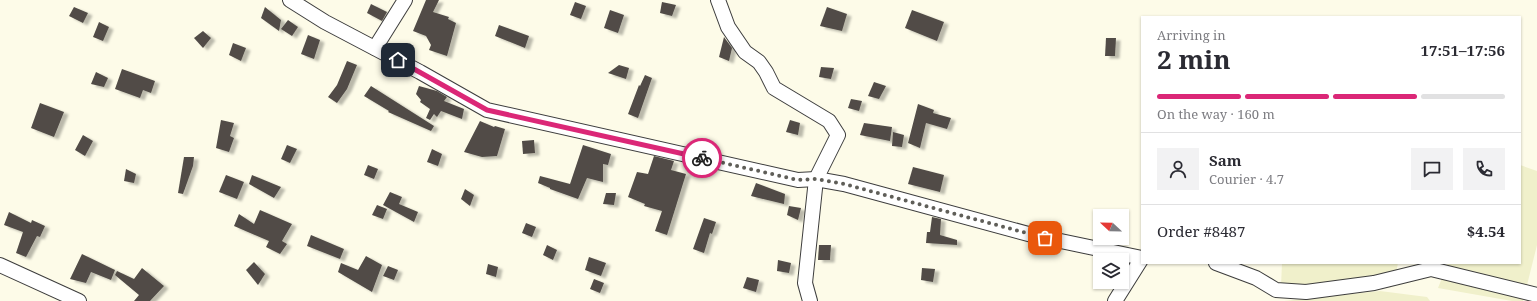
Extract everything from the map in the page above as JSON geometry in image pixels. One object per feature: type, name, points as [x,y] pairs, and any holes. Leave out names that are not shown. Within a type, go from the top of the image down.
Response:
[{"type":"street","points":[[290,0],[325,22],[487,110],[649,145],[798,180],[816,179],[844,184],[1032,235],[1141,258]]},
{"type":"street","points":[[375,48],[405,0]]},
{"type":"street","points":[[718,0],[728,27],[745,52],[759,62],[774,88],[829,121],[835,128],[838,135],[816,179],[805,283],[810,301]]},
{"type":"street","points":[[1115,301],[1141,260]]},
{"type":"street","points":[[1219,264],[1256,278],[1276,290],[1306,292],[1374,283],[1430,270],[1537,295]]},
{"type":"street","points":[[0,265],[79,301]]},
{"type":"green space","points":[[1521,165],[1537,171],[1537,245],[1523,301],[1512,301],[1438,288],[1448,264],[1521,264]]},
{"type":"green space","points":[[1282,264],[1398,264],[1394,284],[1281,286]]},
{"type":"green space","points":[[1380,291],[1427,297],[1430,301],[1284,301]]},
{"type":"building","points":[[426,0],[439,0],[433,12],[449,17],[448,19],[456,23],[447,56],[429,50],[431,45],[426,36],[413,31]]},
{"type":"building","points":[[575,2],[586,6],[581,19],[570,15]]},
{"type":"building","points":[[662,2],[676,5],[672,16],[660,13]]},
{"type":"building","points":[[371,4],[387,12],[382,21],[367,13]]},
{"type":"building","points":[[74,7],[88,13],[83,23],[69,16]]},
{"type":"building","points":[[265,7],[281,20],[279,31],[261,18]]},
{"type":"building","points":[[827,7],[847,14],[842,31],[820,26]]},
{"type":"building","points":[[610,10],[624,15],[618,33],[604,28]]},
{"type":"building","points":[[912,10],[944,22],[937,41],[905,28]]},
{"type":"building","points":[[288,20],[298,27],[292,36],[281,29]]},
{"type":"building","points":[[99,22],[109,27],[103,41],[93,37]]},
{"type":"building","points":[[499,25],[529,36],[525,48],[495,36]]},
{"type":"building","points":[[203,31],[211,38],[203,48],[194,38]]},
{"type":"building","points":[[308,35],[320,40],[314,59],[301,54]]},
{"type":"building","points":[[724,37],[732,48],[729,61],[719,57]]},
{"type":"building","points":[[1106,38],[1116,38],[1115,56],[1105,56]]},
{"type":"building","points":[[233,43],[246,48],[241,61],[229,55]]},
{"type":"building","points":[[347,61],[357,65],[347,89],[337,103],[328,97],[337,85]]},
{"type":"building","points":[[619,65],[629,68],[626,79],[608,73]]},
{"type":"building","points":[[821,67],[834,68],[831,79],[819,77]]},
{"type":"building","points":[[122,69],[155,81],[151,93],[143,90],[140,98],[115,89]]},
{"type":"building","points":[[96,72],[108,78],[104,87],[91,84]]},
{"type":"building","points":[[645,75],[652,78],[638,118],[628,114],[639,85],[640,86]]},
{"type":"building","points":[[874,82],[886,86],[879,99],[868,96]]},
{"type":"building","points":[[371,86],[434,126],[431,131],[388,112],[389,111],[364,96]]},
{"type":"building","points":[[419,86],[437,91],[447,97],[444,101],[464,109],[462,119],[441,111],[437,117],[434,114],[430,120],[426,118],[430,109],[420,102],[421,100],[416,94]]},
{"type":"building","points":[[851,99],[862,101],[859,111],[848,108]]},
{"type":"building","points":[[40,103],[64,112],[54,137],[31,128]]},
{"type":"building","points":[[918,104],[934,110],[933,113],[951,118],[947,129],[926,123],[920,148],[908,143]]},
{"type":"building","points":[[221,120],[234,123],[230,136],[234,138],[229,152],[216,148]]},
{"type":"building","points":[[790,120],[800,123],[798,135],[786,132]]},
{"type":"building","points":[[480,121],[494,127],[505,129],[497,156],[482,157],[464,152]]},
{"type":"building","points":[[864,123],[892,127],[890,141],[860,135]]},
{"type":"building","points":[[893,132],[904,135],[902,147],[892,146]]},
{"type":"building","points":[[83,135],[93,141],[85,156],[75,150]]},
{"type":"building","points":[[534,140],[535,153],[523,154],[522,141]]},
{"type":"building","points":[[287,145],[297,149],[290,163],[281,159]]},
{"type":"building","points":[[583,145],[611,154],[608,165],[603,164],[603,182],[587,178],[578,199],[538,183],[540,176],[570,184]]},
{"type":"building","points":[[432,149],[442,154],[438,166],[427,162]]},
{"type":"building","points":[[654,156],[674,161],[671,170],[686,174],[667,235],[655,231],[662,211],[644,206],[645,204],[628,197],[637,172],[648,174]]},
{"type":"building","points":[[184,157],[194,157],[193,166],[183,194],[178,193]]},
{"type":"building","points":[[368,165],[378,169],[374,179],[364,175]]},
{"type":"building","points":[[913,167],[944,175],[940,192],[908,184]]},
{"type":"building","points":[[126,169],[136,174],[134,183],[124,181]]},
{"type":"building","points":[[226,175],[244,182],[237,199],[219,192]]},
{"type":"building","points":[[252,175],[281,187],[274,198],[249,184]]},
{"type":"building","points":[[756,183],[785,194],[784,204],[751,196]]},
{"type":"building","points":[[465,189],[474,195],[470,206],[461,199]]},
{"type":"building","points":[[390,192],[402,197],[399,204],[418,212],[414,222],[383,205]]},
{"type":"building","points":[[606,193],[616,193],[614,205],[603,204]]},
{"type":"building","points":[[377,205],[387,209],[383,219],[372,215]]},
{"type":"building","points":[[789,206],[801,208],[798,220],[787,215]]},
{"type":"building","points":[[260,210],[292,224],[282,241],[287,244],[280,254],[266,247],[269,241],[234,226],[239,214],[254,224]]},
{"type":"building","points":[[9,212],[31,223],[32,220],[45,226],[40,237],[37,236],[26,257],[16,253],[23,232],[4,225]]},
{"type":"building","points":[[932,217],[941,219],[940,235],[957,240],[957,245],[926,243],[927,232],[930,232]]},
{"type":"building","points":[[704,218],[716,222],[712,234],[710,233],[704,253],[693,249]]},
{"type":"building","points":[[526,223],[536,227],[532,237],[522,233]]},
{"type":"building","points":[[311,235],[344,249],[340,259],[307,246]]},
{"type":"building","points":[[547,245],[557,250],[553,260],[543,255]]},
{"type":"building","points":[[819,245],[831,245],[830,260],[818,260]]},
{"type":"building","points":[[82,254],[115,270],[111,280],[91,272],[86,283],[70,279]]},
{"type":"building","points":[[366,256],[382,265],[372,292],[338,272],[341,263],[358,270]]},
{"type":"building","points":[[589,257],[606,263],[601,276],[585,270]]},
{"type":"building","points":[[778,260],[791,263],[789,273],[777,271]]},
{"type":"building","points":[[254,262],[265,274],[258,285],[246,270]]},
{"type":"building","points":[[488,264],[498,267],[496,277],[486,274]]},
{"type":"building","points":[[388,266],[398,270],[394,280],[383,276]]},
{"type":"building","points":[[142,268],[164,286],[150,301],[134,301],[139,295],[115,275],[117,271],[134,279]]},
{"type":"building","points":[[922,268],[935,269],[933,282],[921,280]]},
{"type":"building","points":[[747,277],[759,280],[756,292],[743,288]]},
{"type":"building","points":[[594,279],[604,283],[600,293],[590,289]]},
{"type":"way so far","points":[[702,158],[798,180],[816,179],[844,184],[1045,238]]},
{"type":"route","points":[[398,60],[487,110],[702,158]]}]
